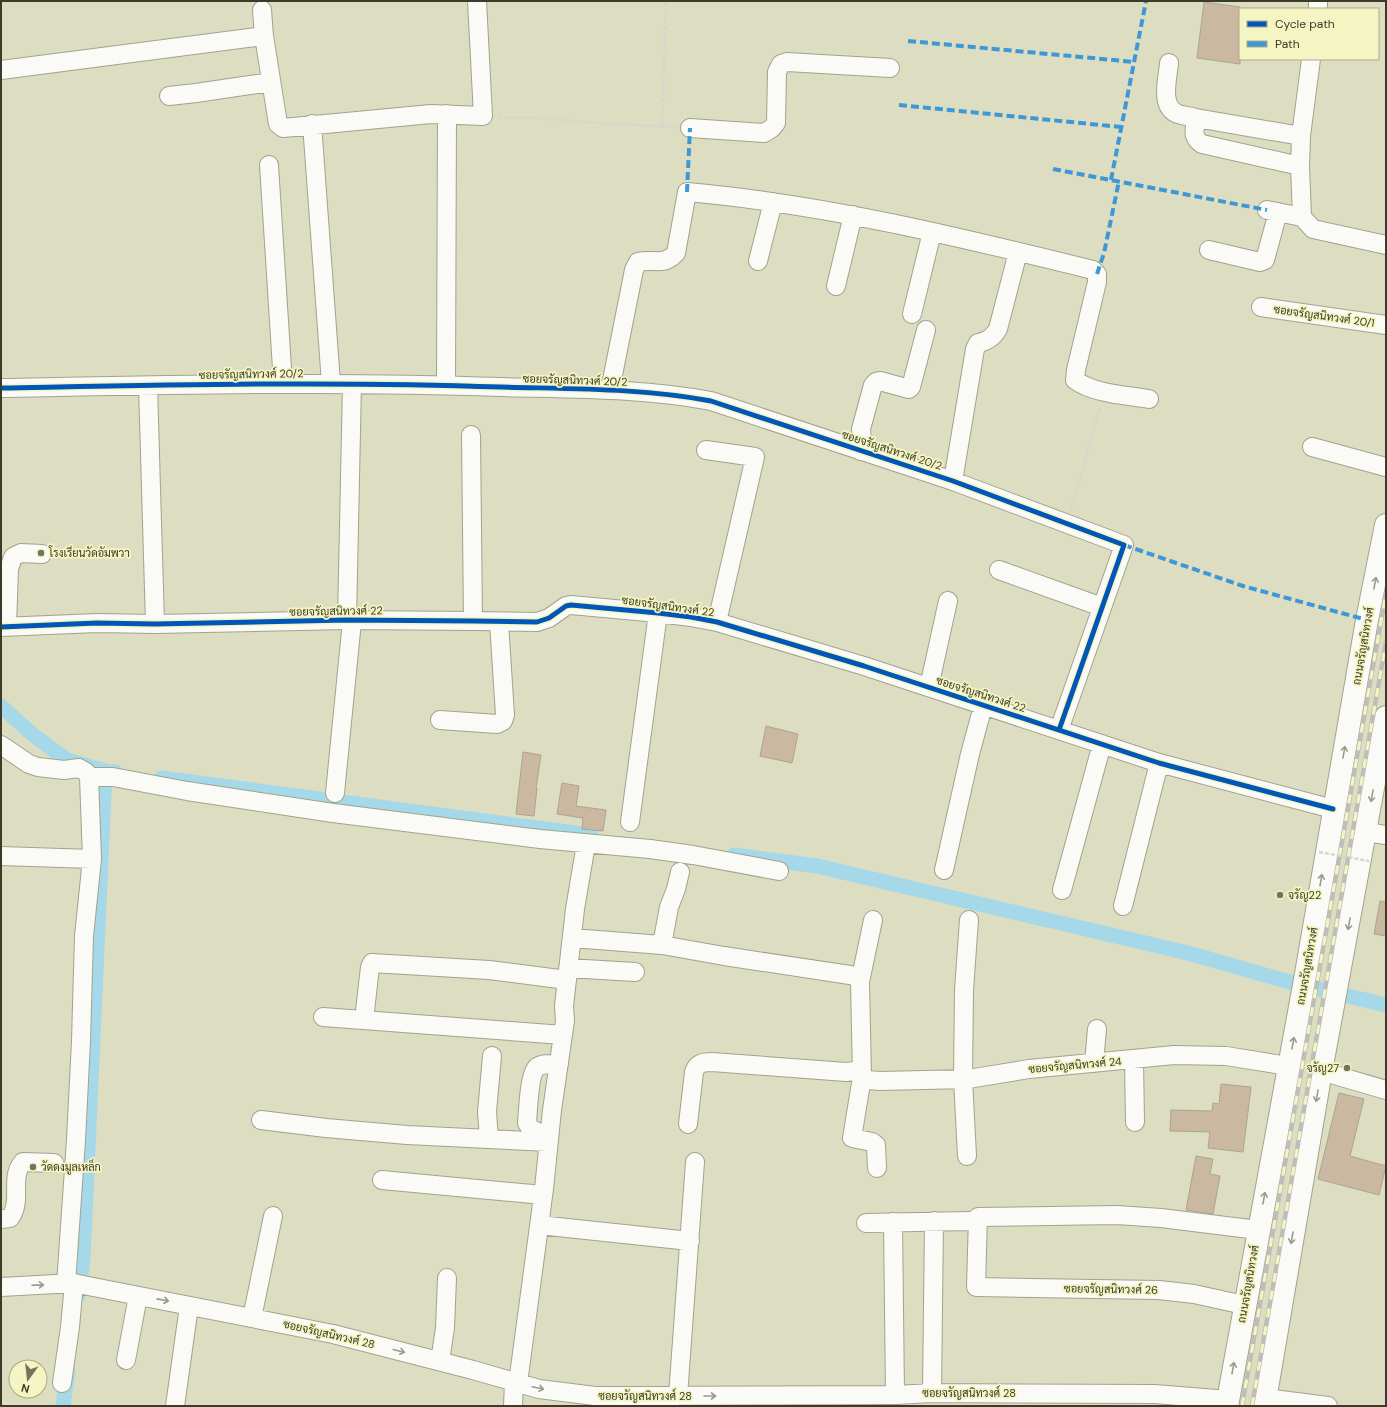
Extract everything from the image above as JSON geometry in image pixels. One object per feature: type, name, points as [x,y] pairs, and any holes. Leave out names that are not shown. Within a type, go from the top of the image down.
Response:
[{"type":"main road","name":"ถนนจรัญสนิทวงศ์","points":[[1227,1403],[1306,974],[1367,620],[1386,525]]},
{"type":"main road","points":[[1264,1402],[1321,1071],[1338,982],[1376,833],[1386,717]]},
{"type":"street","points":[[262,10],[264,36],[278,124],[283,128],[312,124],[431,114],[483,116],[477,1]]},
{"type":"street","points":[[1,70],[264,36]]},
{"type":"street","points":[[1302,217],[1300,166],[1301,136],[1311,60]]},
{"type":"street","points":[[690,128],[764,133],[772,128],[776,123],[777,72],[781,64],[787,62],[890,68]]},
{"type":"street","points":[[1169,63],[1166,97],[1168,107],[1176,113],[1196,118],[1301,136]]},
{"type":"street","points":[[169,96],[271,82]]},
{"type":"street","points":[[446,384],[447,114]]},
{"type":"street","points":[[1196,118],[1194,134],[1196,140],[1202,144],[1300,166]]},
{"type":"street","points":[[312,124],[331,383]]},
{"type":"street","points":[[269,165],[283,384]]},
{"type":"street","points":[[610,390],[634,270],[638,262],[662,262],[670,260],[676,253],[686,192],[773,202],[853,216],[932,232],[1093,270],[1097,274],[1097,282],[1076,370],[1075,380],[1083,386],[1094,389],[1149,399]]},
{"type":"street","points":[[758,261],[773,202]]},
{"type":"street","points":[[1209,250],[1260,262],[1265,260],[1273,211],[1302,217],[1313,229],[1386,245]]},
{"type":"street","points":[[836,286],[853,216]]},
{"type":"street","points":[[912,314],[932,232]]},
{"type":"street","points":[[953,481],[975,349],[978,343],[993,337],[998,329],[1018,252]]},
{"type":"street","name":"ซอยจรัญสนิทวงศ์ 20/1","points":[[1261,307],[1386,325]]},
{"type":"street","points":[[860,451],[862,440],[861,429],[873,385],[880,381],[909,389],[911,387],[926,330]]},
{"type":"street","name":"ซอยจรัญสนิทวงศ์ 20/2","points":[[1,388],[331,383],[446,384],[610,390],[688,397],[711,401],[953,481],[1124,545],[1102,607]]},
{"type":"street","points":[[335,793],[350,621],[352,384]]},
{"type":"street","points":[[148,386],[155,624]]},
{"type":"street","points":[[471,436],[473,620]]},
{"type":"street","points":[[1312,448],[1386,467]]},
{"type":"street","points":[[706,450],[755,457],[717,622]]},
{"type":"street","points":[[4,626],[9,569],[13,557],[21,553],[42,554]]},
{"type":"street","points":[[999,570],[1102,607],[1059,730]]},
{"type":"street","points":[[929,687],[948,601]]},
{"type":"street","name":"ซอยจรัญสนิทวงศ์ 22","points":[[4,626],[97,623],[155,624],[473,620],[537,622],[549,618],[566,606],[571,605],[691,617],[717,622],[796,645],[1159,763],[1334,809]]},
{"type":"street","points":[[630,822],[658,613]]},
{"type":"street","points":[[440,720],[497,724],[503,721],[505,715],[499,622]]},
{"type":"street","points":[[944,870],[970,754],[983,706]]},
{"type":"street","points":[[1062,890],[1102,744]]},
{"type":"street","points":[[1,745],[29,764],[38,767],[64,770],[79,768],[99,777],[333,813],[586,844],[650,849],[693,855],[779,871]]},
{"type":"street","points":[[1123,906],[1159,763]]},
{"type":"street","points":[[62,1383],[75,1284],[76,1132],[84,936],[99,777]]},
{"type":"street","points":[[513,1406],[539,1225],[565,1021],[564,1006],[572,938],[586,844]]},
{"type":"street","points":[[1,856],[92,859]]},
{"type":"street","points":[[662,946],[669,907],[676,889],[680,872]]},
{"type":"street","points":[[873,920],[860,982],[862,1072],[852,1138],[872,1142],[876,1145],[877,1168]]},
{"type":"street","points":[[967,1156],[963,1079],[964,990],[969,920]]},
{"type":"street","points":[[572,938],[662,946],[850,975],[855,976],[860,982]]},
{"type":"street","points":[[364,1020],[370,967],[372,963],[568,974],[635,972]]},
{"type":"street","points":[[323,1017],[563,1035]]},
{"type":"street","points":[[1094,1063],[1097,1029]]},
{"type":"street","points":[[489,1139],[487,1112],[492,1056]]},
{"type":"street","name":"ซอยจรัญสนิทวงศ์ 24","points":[[862,1072],[867,1080],[880,1081],[963,1079],[1029,1069],[1174,1056],[1226,1056],[1288,1066]]},
{"type":"street","points":[[1134,1060],[1135,1122]]},
{"type":"street","points":[[688,1124],[694,1072],[696,1066],[700,1064],[712,1062],[862,1072]]},
{"type":"street","points":[[549,1139],[538,1131],[531,1129],[527,1123],[530,1085],[534,1071],[537,1067],[559,1064]]},
{"type":"street","points":[[1321,1071],[1386,1090]]},
{"type":"street","points":[[261,1120],[399,1134],[489,1139],[549,1139]]},
{"type":"street","points":[[1,1219],[10,1218],[14,1213],[16,1206],[18,1167],[23,1162],[54,1163]]},
{"type":"street","points":[[678,1396],[695,1162]]},
{"type":"street","points":[[382,1180],[543,1194]]},
{"type":"street","name":"ซอยจรัญสนิทวงศ์ 26","points":[[1244,1305],[1194,1294],[1159,1290],[976,1287],[978,1217],[1125,1215],[1258,1230]]},
{"type":"street","points":[[252,1318],[274,1216]]},
{"type":"street","points":[[932,1393],[934,1221]]},
{"type":"street","points":[[866,1223],[970,1221]]},
{"type":"street","points":[[893,1222],[895,1395]]},
{"type":"street","points":[[539,1225],[690,1241]]},
{"type":"street","points":[[440,1361],[445,1328],[447,1278]]},
{"type":"street","name":"ซอยจรัญสนิทวงศ์ 28","points":[[1,1287],[75,1284],[333,1334],[440,1361],[539,1389],[595,1396],[615,1401],[678,1396],[780,1401],[876,1400],[895,1395],[932,1393],[1155,1394],[1227,1403]]},
{"type":"street","points":[[126,1360],[138,1296]]},
{"type":"street","points":[[175,1406],[189,1306]]},
{"type":"street","points":[[1264,1402],[1328,1406]]},
{"type":"path","points":[[662,126],[666,1]]},
{"type":"path","points":[[483,116],[541,118],[690,128]]},
{"type":"path","points":[[1068,524],[1100,407]]},
{"type":"path","points":[[1319,852],[1369,861]]},
{"type":"building","points":[[1204,2],[1240,7],[1240,64],[1197,58]]},
{"type":"building","points":[[766,726],[798,734],[792,763],[760,756]]},
{"type":"building","points":[[523,752],[541,755],[536,788],[534,816],[516,814]]},
{"type":"building","points":[[562,783],[579,786],[576,806],[606,810],[603,831],[582,829],[583,818],[557,814]]},
{"type":"building","points":[[1380,901],[1386,902],[1386,936],[1374,934]]},
{"type":"building","points":[[1221,1084],[1251,1087],[1243,1152],[1208,1148],[1210,1132],[1170,1131],[1171,1110],[1212,1111],[1213,1103],[1219,1104]]},
{"type":"building","points":[[1339,1093],[1364,1099],[1350,1156],[1386,1166],[1379,1195],[1318,1179]]},
{"type":"building","points":[[1196,1156],[1213,1159],[1210,1174],[1220,1176],[1213,1214],[1186,1210]]},
{"type":"waterway","points":[[1,706],[32,734],[67,760],[105,771],[115,772]]},
{"type":"waterway","points":[[78,1296],[83,1259],[105,771]]},
{"type":"waterway","points":[[161,778],[591,835]]},
{"type":"waterway","points":[[734,855],[817,866],[1188,953],[1293,983],[1386,1005]]},
{"type":"waterway","points":[[63,1406],[68,1371]]},
{"type":"railway","points":[[1242,1406],[1386,593]]},
{"type":"railway","points":[[1252,1406],[1386,642]]},
{"type":"marked path","points":[[1111,180],[1146,1]]},
{"type":"marked path","points":[[908,41],[1135,62]]},
{"type":"marked path","points":[[899,105],[1121,127]]},
{"type":"marked path","points":[[687,192],[690,128]]},
{"type":"marked path","points":[[1053,169],[1267,210]]},
{"type":"marked path","points":[[1097,274],[1104,253],[1119,181]]},
{"type":"marked path","points":[[1124,545],[1243,586],[1367,620]]},
{"type":"cycle path","points":[[1,388],[251,384],[438,385],[633,391],[711,401],[953,481],[1124,545],[1059,730]]},
{"type":"cycle path","points":[[1,627],[97,623],[155,624],[347,620],[537,622],[549,618],[566,606],[571,605],[691,617],[717,622],[864,666],[1159,763],[1333,809]]},
{"type":"place","name":"โรงเรียนวัดอัมพวา","points":[[41,553]]},
{"type":"place","name":"จรัญ22","points":[[1280,895]]},
{"type":"place","name":"จรัญ27","points":[[1347,1068]]},
{"type":"place","name":"วัดดงมูลเหล็ก","points":[[33,1167]]}]
